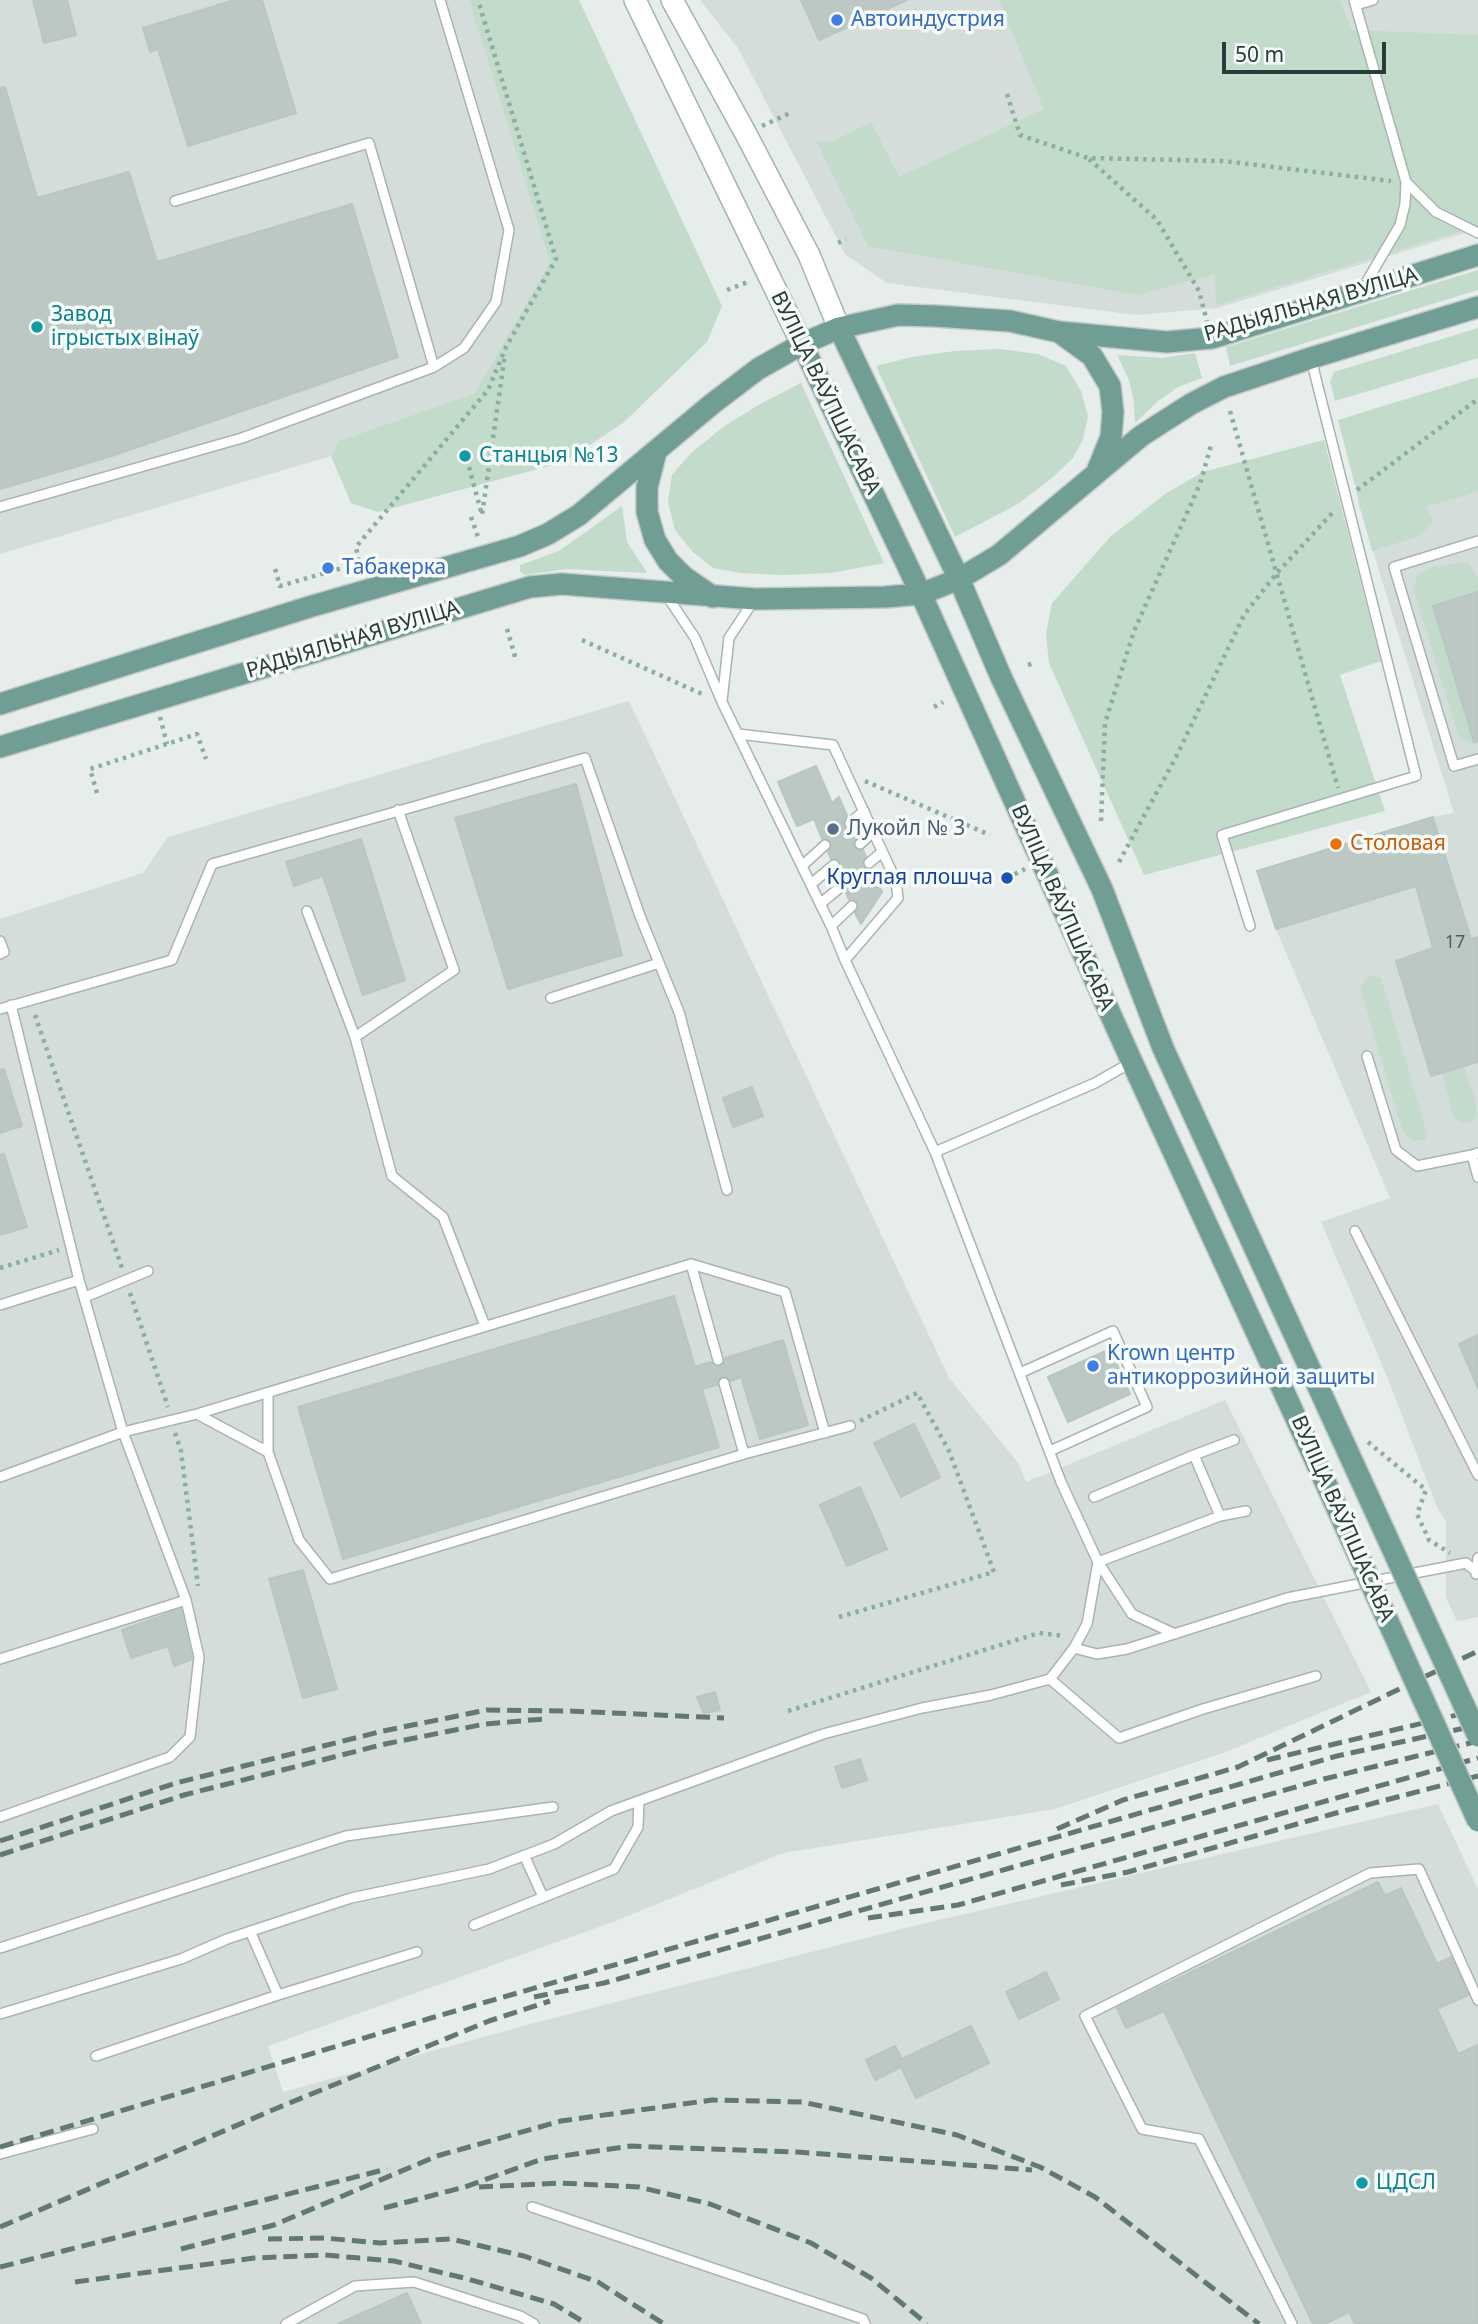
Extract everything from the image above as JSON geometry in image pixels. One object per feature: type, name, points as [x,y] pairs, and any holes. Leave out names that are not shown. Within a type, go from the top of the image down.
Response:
[{"type":"main road","name":"ВУЛІЦА ВАЎПШАСАВА","points":[[635,0],[921,594],[1478,1821]]},
{"type":"main road","name":"ВУЛІЦА ВАЎПШАСАВА","points":[[671,0],[746,134],[809,255],[839,328],[959,579],[1001,677],[1102,889],[1163,1048],[1478,1736]]},
{"type":"main road","name":"РАДЫЯЛЬНАЯ ВУЛІЦА","points":[[0,704],[310,607],[520,545],[548,534],[579,515],[758,369],[802,344],[839,328],[898,315],[1010,321],[1059,331],[1167,342],[1212,338],[1478,255]]},
{"type":"main road","points":[[1097,471],[1141,436],[1191,404],[1224,387],[1478,307]]},
{"type":"main road","points":[[1059,331],[1093,356],[1110,386],[1113,412],[1111,437],[1097,471]]},
{"type":"main road","points":[[656,452],[647,487],[647,512],[655,540],[668,561],[684,577],[713,597]]},
{"type":"main road","name":"РАДЫЯЛЬНАЯ ВУЛІЦА","points":[[0,747],[530,587],[562,584],[754,599],[921,594],[959,579],[999,555],[1097,471]]},
{"type":"lane","points":[[0,507],[242,438],[434,367],[464,348],[496,302],[509,230],[440,0]]},
{"type":"lane","points":[[1360,293],[1400,225],[1406,182],[1355,3],[1373,0]]},
{"type":"lane","points":[[176,201],[369,142],[434,367]]},
{"type":"lane","points":[[1406,182],[1436,212],[1478,233]]},
{"type":"lane","points":[[1250,926],[1222,835],[1416,776],[1311,358]]},
{"type":"lane","points":[[1478,541],[1394,567],[1454,766],[1478,759]]},
{"type":"lane","points":[[666,594],[695,638],[722,702],[831,926],[935,1152],[1061,1482],[1098,1562],[1132,1614],[1175,1633]]},
{"type":"lane","points":[[722,702],[729,638],[754,599]]},
{"type":"lane","points":[[738,734],[833,745],[896,881],[898,898],[845,960]]},
{"type":"lane","points":[[0,1009],[172,960],[212,864],[585,758],[640,916],[679,1012],[727,1190]]},
{"type":"lane","points":[[355,1037],[454,970],[398,810]]},
{"type":"lane","points":[[850,823],[864,811]]},
{"type":"lane","points":[[860,844],[873,832]]},
{"type":"lane","points":[[802,866],[825,845]]},
{"type":"lane","points":[[869,863],[883,852]]},
{"type":"lane","points":[[811,884],[834,865]]},
{"type":"lane","points":[[878,882],[891,870]]},
{"type":"lane","points":[[820,904],[843,885]]},
{"type":"lane","points":[[831,926],[852,906]]},
{"type":"lane","points":[[307,911],[355,1037],[392,1175],[443,1217],[485,1326]]},
{"type":"lane","points":[[0,941],[4,953],[0,954]]},
{"type":"lane","points":[[551,998],[659,963]]},
{"type":"lane","points":[[0,1817],[170,1758],[190,1738],[199,1657],[186,1600],[123,1432],[79,1280],[11,1005]]},
{"type":"lane","points":[[1367,1056],[1396,1150],[1417,1166],[1475,1154],[1478,1177]]},
{"type":"lane","points":[[935,1152],[1095,1083],[1132,1062]]},
{"type":"lane","points":[[1355,1231],[1478,1475]]},
{"type":"lane","points":[[691,1264],[718,1360]]},
{"type":"lane","points":[[0,1477],[123,1432],[268,1393],[691,1264],[785,1292],[825,1433]]},
{"type":"lane","points":[[85,1297],[148,1271]]},
{"type":"lane","points":[[0,1305],[79,1280]]},
{"type":"lane","points":[[1020,1374],[1113,1331],[1147,1407],[1050,1451]]},
{"type":"lane","points":[[724,1383],[744,1454]]},
{"type":"lane","points":[[268,1393],[268,1452],[299,1541],[330,1579],[744,1454],[850,1426]]},
{"type":"lane","points":[[197,1414],[268,1452]]},
{"type":"lane","points":[[1094,1497],[1234,1440]]},
{"type":"lane","points":[[1194,1455],[1220,1516]]},
{"type":"lane","points":[[1098,1562],[1220,1516],[1246,1511]]},
{"type":"lane","points":[[1477,1573],[1478,1558]]},
{"type":"lane","points":[[0,2014],[181,1959],[250,1931],[351,1898],[489,1869],[554,1844],[611,1811],[824,1734],[1050,1679],[1087,1624],[1098,1562]]},
{"type":"lane","points":[[1074,1647],[1097,1654],[1127,1649],[1287,1598],[1466,1563],[1477,1573]]},
{"type":"lane","points":[[0,1659],[186,1600]]},
{"type":"lane","points":[[1050,1679],[1119,1738],[1203,1709],[1316,1676]]},
{"type":"lane","points":[[474,1925],[614,1869],[638,1827],[639,1801]]},
{"type":"lane","points":[[0,1948],[346,1836],[553,1807]]},
{"type":"lane","points":[[524,1855],[543,1897]]},
{"type":"lane","points":[[1292,2324],[1199,2139],[1142,2129],[1085,2015],[1370,1873],[1419,1869],[1478,2000]]},
{"type":"lane","points":[[250,1931],[278,1994]]},
{"type":"lane","points":[[96,2056],[278,1994],[416,1952]]},
{"type":"lane","points":[[0,2154],[93,2129]]},
{"type":"lane","points":[[532,2207],[863,2319],[865,2324]]},
{"type":"lane","points":[[286,2324],[355,2286],[414,2282],[520,2316],[534,2324]]},
{"type":"path","points":[[1007,94],[1020,135],[1088,158],[1223,161],[1406,182]]},
{"type":"path","points":[[746,134],[790,113]]},
{"type":"path","points":[[1088,158],[1157,220],[1199,291],[1207,321]]},
{"type":"path","points":[[838,243],[846,239]]},
{"type":"path","points":[[727,290],[748,282]]},
{"type":"path","points":[[469,467],[482,515],[506,347]]},
{"type":"path","points":[[1119,862],[1176,757],[1244,615],[1276,574],[1346,498],[1478,399]]},
{"type":"path","points":[[1230,411],[1341,799]]},
{"type":"path","points":[[1101,821],[1105,723],[1134,631],[1200,484],[1212,442]]},
{"type":"path","points":[[471,517],[481,548]]},
{"type":"path","points":[[275,569],[280,586],[359,563],[356,547]]},
{"type":"path","points":[[507,629],[516,660]]},
{"type":"path","points":[[582,640],[722,702]]},
{"type":"path","points":[[934,706],[943,702]]},
{"type":"path","points":[[97,793],[90,769],[197,734],[206,759]]},
{"type":"path","points":[[845,772],[990,835]]},
{"type":"path","points":[[30,1000],[126,1280],[181,1451],[199,1593],[186,1600]]},
{"type":"path","points":[[0,1268],[71,1246]]},
{"type":"path","points":[[839,1617],[994,1572],[949,1451],[917,1393],[850,1426]]},
{"type":"path","points":[[1368,1442],[1426,1490],[1417,1514],[1429,1540],[1466,1563]]},
{"type":"path","points":[[788,1711],[1039,1633],[1080,1638]]},
{"type":"shaded area","name":"Завод ігрыстых вінаў","points":[[0,0],[469,0],[550,262],[475,393],[339,441],[331,456],[0,554]]},
{"type":"shaded area","points":[[700,0],[1478,0],[1478,229],[1217,308],[1136,315],[887,283],[845,254],[738,48]]},
{"type":"shaded area","points":[[1478,462],[1478,1617],[1457,1621],[1446,1597],[1446,1522],[1437,1507],[1388,1379],[1321,1222],[1390,1198],[1276,929],[1257,871],[1454,813],[1357,500]]},
{"type":"shaded area","points":[[629,701],[949,1378],[1019,1464],[1026,1482],[1225,1400],[1371,1692],[1223,1753],[1055,1809],[783,1853],[610,1923],[268,2046],[283,2092],[538,2022],[909,1927],[1438,1804],[1478,1889],[1478,2324],[0,2324],[0,919],[143,873],[168,837]]},
{"type":"green space","points":[[469,0],[579,0],[722,306],[707,342],[623,423],[564,462],[378,512],[351,503],[331,456],[339,441],[475,393],[550,262]]},
{"type":"green space","points":[[999,0],[1340,0],[1351,30],[1478,35],[1478,226],[1216,305],[1215,274],[1137,295],[868,246],[816,141],[833,141],[871,122],[899,177],[1044,109]]},
{"type":"green space","points":[[1478,270],[1478,290],[1230,366],[1226,347]]},
{"type":"green space","points":[[1478,328],[1478,358],[1335,401],[1330,382],[1334,372]]},
{"type":"green space","points":[[999,349],[1038,354],[1066,366],[1081,391],[1088,416],[1083,439],[1073,458],[1052,478],[1018,504],[955,537],[876,366],[912,357],[955,351]]},
{"type":"green space","points":[[1195,353],[1202,378],[1178,387],[1135,423],[1129,380],[1117,355],[1162,358]]},
{"type":"green space","points":[[1478,377],[1478,492],[1427,506],[1433,523],[1419,536],[1372,551],[1338,420]]},
{"type":"green space","points":[[801,383],[884,563],[831,573],[782,575],[741,573],[713,568],[693,552],[675,530],[668,502],[672,475],[690,454],[723,427]]},
{"type":"green space","points":[[1324,440],[1381,661],[1340,675],[1385,811],[1144,875],[1049,663],[1046,634],[1052,603],[1110,537],[1165,494],[1203,472]]},
{"type":"green space","points":[[622,506],[627,542],[647,573],[566,569],[524,575],[520,571],[520,565],[559,551]]},
{"type":"green space","points":[[1467,562],[1478,578],[1478,592],[1433,606],[1468,724],[1478,721],[1478,743],[1473,745],[1459,737],[1413,588],[1418,575],[1432,567]]},
{"type":"green space","points":[[1369,976],[1381,978],[1426,1130],[1426,1139],[1413,1141],[1402,1129],[1360,988]]},
{"type":"green space","points":[[1464,1066],[1476,1103],[1476,1117],[1469,1122],[1460,1123],[1453,1115],[1442,1073]]},
{"type":"building","points":[[33,0],[67,0],[76,35],[44,43]]},
{"type":"building","points":[[234,0],[262,0],[296,113],[188,146],[158,49],[150,52],[143,28]]},
{"type":"building","name":"Автоиндустрия","points":[[801,0],[907,0],[819,40]]},
{"type":"building","points":[[5,87],[37,198],[129,172],[157,262],[352,204],[398,357],[112,456],[0,489],[0,88]]},
{"type":"building","points":[[1478,592],[1478,741],[1474,742],[1433,606]]},
{"type":"building","points":[[816,766],[832,803],[839,797],[847,816],[843,825],[847,829],[853,829],[857,837],[853,846],[857,850],[863,850],[866,857],[862,865],[866,869],[872,869],[875,876],[871,884],[882,892],[861,924],[855,913],[859,904],[855,900],[849,900],[846,892],[850,883],[846,879],[840,879],[837,872],[841,863],[837,859],[831,859],[828,852],[832,846],[831,841],[822,839],[814,819],[797,826],[778,782]]},
{"type":"building","points":[[576,784],[622,955],[508,989],[455,818]]},
{"type":"building","points":[[1433,817],[1471,939],[1478,937],[1478,1062],[1431,1076],[1396,961],[1433,948],[1416,886],[1276,929],[1257,871]]},
{"type":"building","points":[[361,839],[405,980],[363,995],[323,876],[294,886],[286,862]]},
{"type":"building","points":[[4,1069],[22,1126],[0,1133],[0,1070]]},
{"type":"building","points":[[752,1087],[763,1116],[733,1127],[723,1098]]},
{"type":"building","points":[[4,1154],[27,1227],[0,1235],[0,1155]]},
{"type":"building","points":[[674,1296],[695,1367],[711,1362],[716,1367],[721,1366],[725,1358],[783,1340],[808,1425],[760,1439],[741,1377],[731,1381],[726,1376],[721,1377],[717,1385],[702,1389],[719,1447],[343,1559],[298,1407]]},
{"type":"building","points":[[1478,1335],[1478,1388],[1459,1344]]},
{"type":"building","points":[[1110,1349],[1130,1394],[1068,1422],[1048,1377]]},
{"type":"building","points":[[914,1424],[940,1477],[901,1497],[874,1443]]},
{"type":"building","points":[[860,1487],[887,1549],[847,1566],[820,1505]]},
{"type":"building","points":[[303,1570],[337,1689],[303,1698],[269,1579]]},
{"type":"building","points":[[181,1609],[192,1659],[174,1666],[168,1646],[131,1658],[122,1630]]},
{"type":"building","points":[[715,1692],[720,1710],[704,1713],[697,1697]]},
{"type":"building","points":[[860,1759],[867,1780],[842,1788],[835,1767]]},
{"type":"building","name":"ЦДСЛ","points":[[1378,1882],[1385,1896],[1401,1888],[1437,1964],[1451,1957],[1468,1995],[1437,2009],[1458,2054],[1478,2045],[1478,2324],[1355,2324],[1349,2312],[1325,2324],[1313,2324],[1164,2011],[1126,2028],[1117,2008]]},
{"type":"building","points":[[1046,1972],[1059,1999],[1019,2019],[1006,1992]]},
{"type":"building","points":[[971,2026],[989,2063],[916,2098],[901,2067],[875,2080],[866,2060],[895,2046],[902,2059]]},
{"type":"building","points":[[407,2293],[421,2324],[338,2324]]},
{"type":"railway","points":[[1057,1829],[1123,1800],[1238,1767],[1478,1651]]},
{"type":"railway","points":[[0,1841],[176,1783],[383,1731],[487,1710],[724,1718]]},
{"type":"railway","points":[[1267,1760],[1478,1710]]},
{"type":"railway","points":[[0,1855],[184,1795],[385,1744],[485,1724],[544,1719]]},
{"type":"railway","points":[[0,2147],[431,2018],[1337,1756],[1478,1725]]},
{"type":"railway","points":[[534,1997],[604,1983],[1324,1779],[1478,1741]]},
{"type":"railway","points":[[868,1918],[958,1905],[1478,1758]]},
{"type":"railway","points":[[1061,1885],[1128,1872],[1478,1776]]},
{"type":"railway","points":[[0,2227],[489,2021],[550,2001]]},
{"type":"railway","points":[[181,2249],[274,2225],[437,2156],[561,2121],[712,2100],[802,2102],[957,2135],[1040,2167],[1095,2197],[1259,2324]]},
{"type":"railway","points":[[384,2208],[465,2187],[542,2159],[631,2146],[797,2152],[1032,2170]]},
{"type":"railway","points":[[0,2267],[387,2169]]},
{"type":"railway","points":[[479,2187],[560,2183],[639,2187],[710,2204],[811,2243],[871,2278],[927,2324]]},
{"type":"railway","points":[[268,2239],[324,2238],[380,2243],[451,2239],[524,2256],[598,2282],[664,2324]]},
{"type":"railway","points":[[75,2282],[254,2258],[324,2255],[394,2261],[468,2279],[554,2304],[587,2324]]},
{"type":"place","name":"Автоиндустрия","points":[[837,20]]},
{"type":"place","name":"Завод ігрыстых вінаў","points":[[37,327]]},
{"type":"place","name":"Станцыя №13","points":[[465,456]]},
{"type":"place","name":"Табакерка","points":[[328,568]]},
{"type":"place","name":"Лукойл № 3","points":[[833,829]]},
{"type":"place","name":"Столовая","points":[[1336,844]]},
{"type":"place","name":"Круглая плошча","points":[[1007,878]]},
{"type":"place","name":"Krown центр антикоррозийной защиты","points":[[1093,1366]]},
{"type":"place","name":"ЦДСЛ","points":[[1362,2183]]}]
